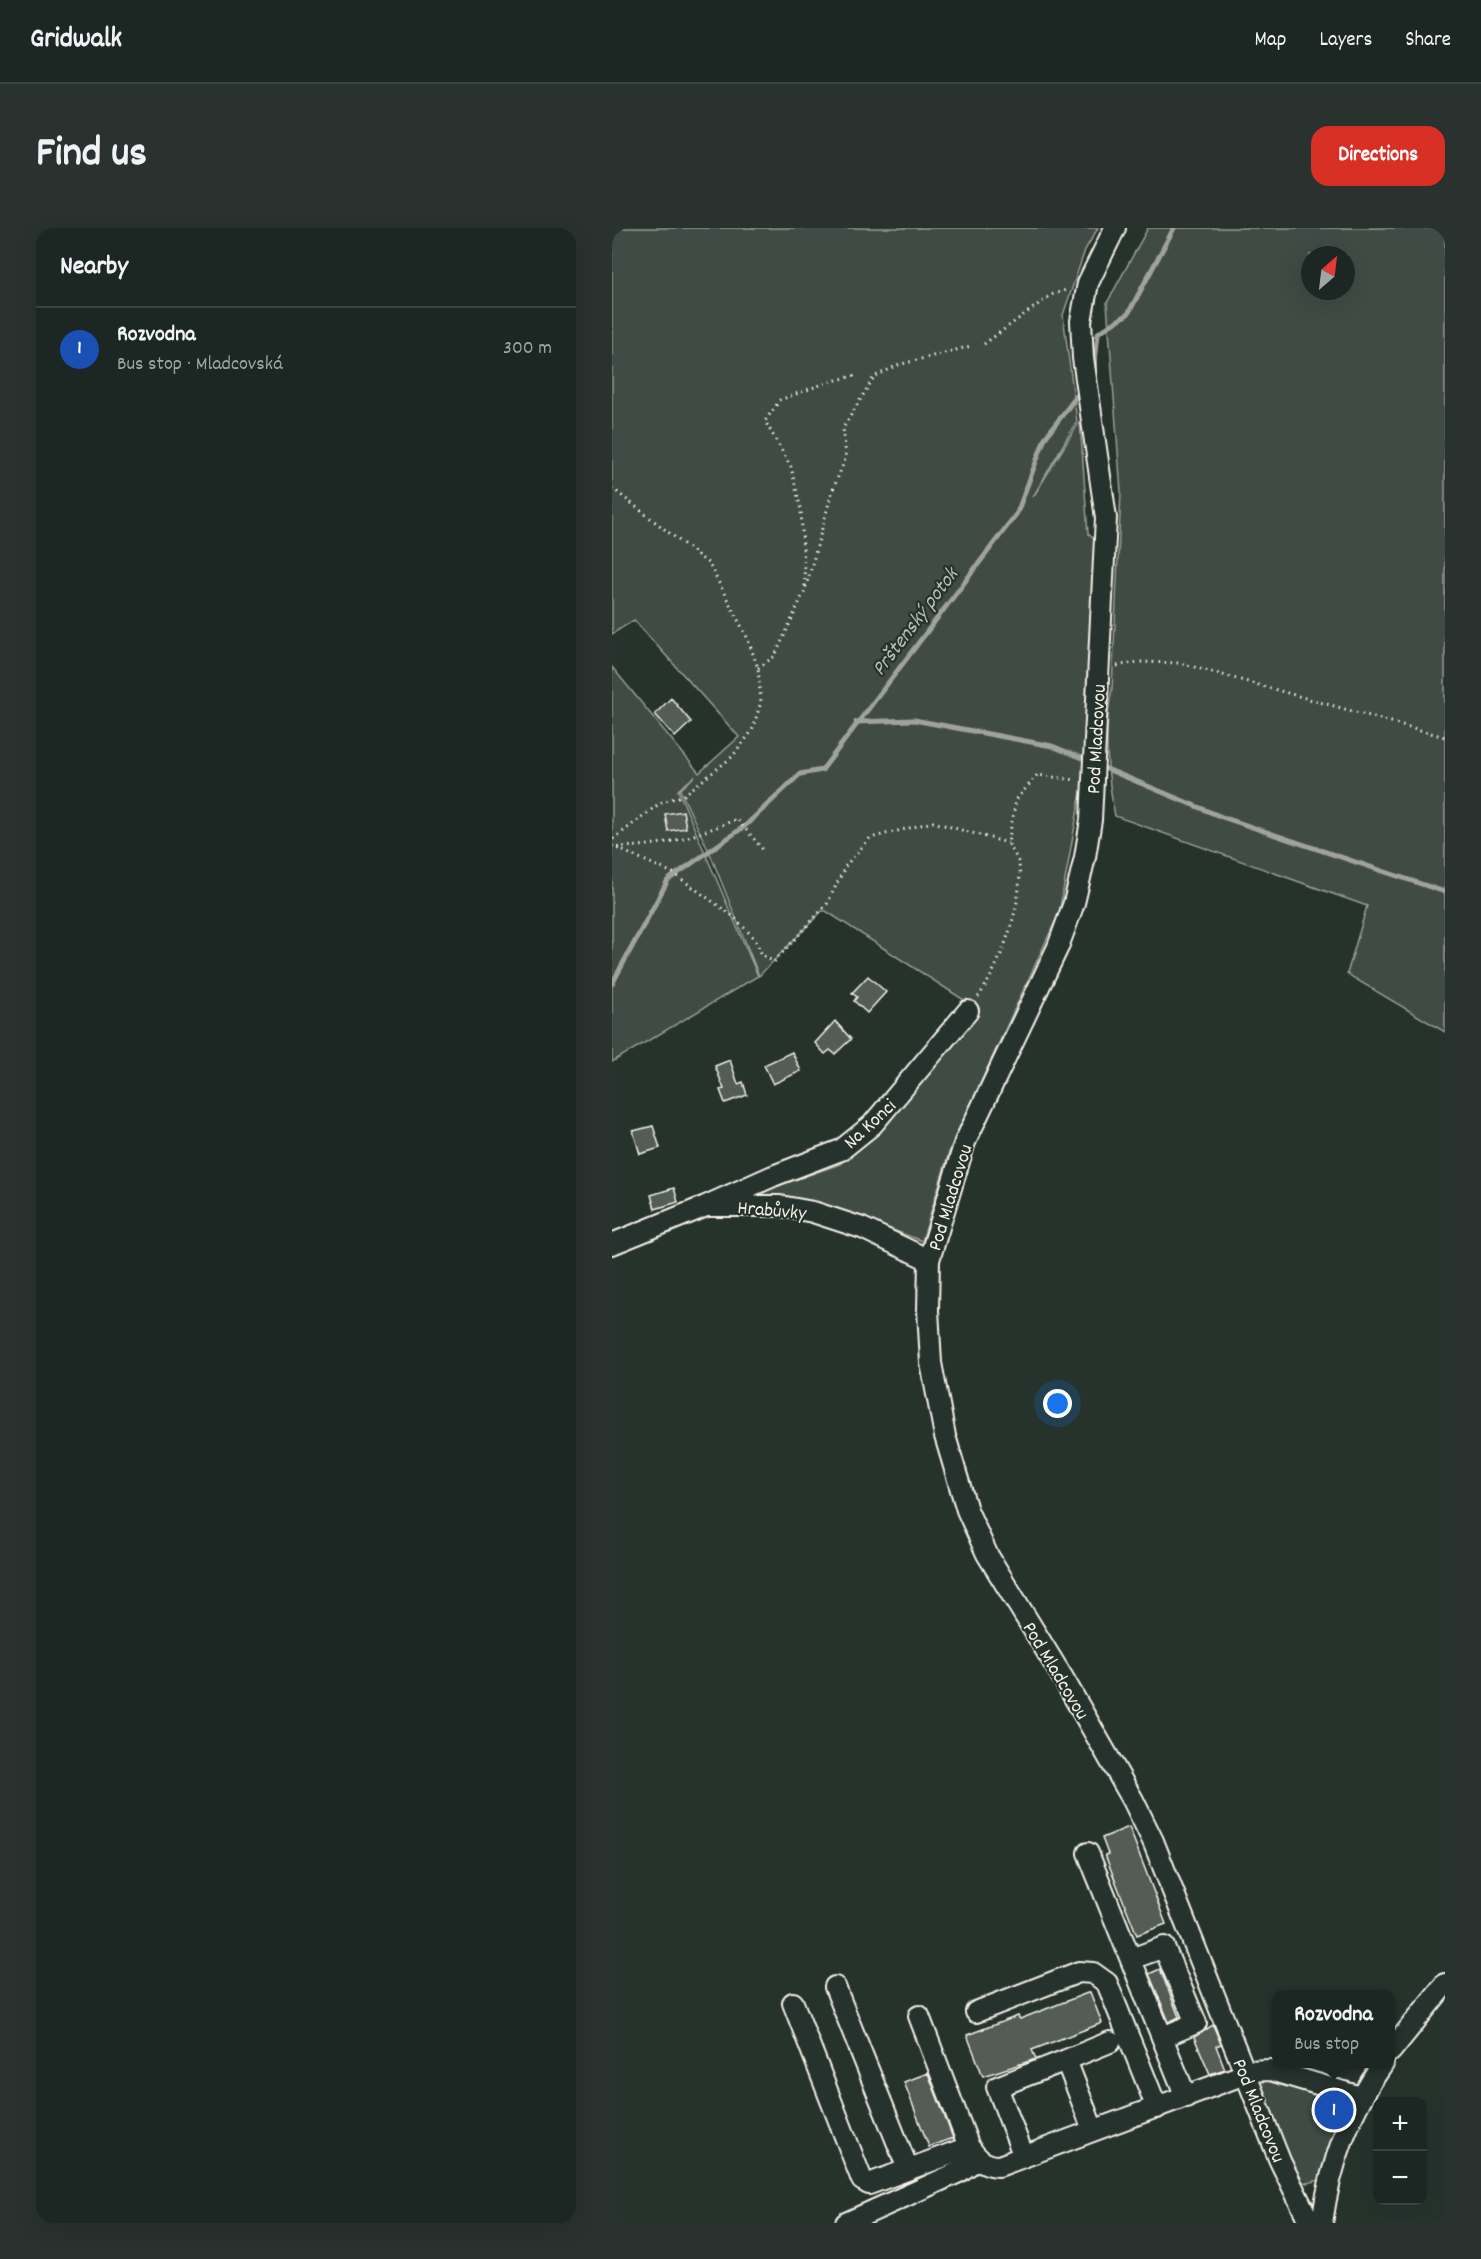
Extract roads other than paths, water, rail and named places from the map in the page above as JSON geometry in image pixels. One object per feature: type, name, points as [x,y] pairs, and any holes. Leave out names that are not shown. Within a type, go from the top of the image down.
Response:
[{"type":"street","name":"Pod Mladcovou","points":[[1115,228],[1088,284],[1081,321],[1083,358],[1106,518],[1091,820],[1074,903],[1058,947],[965,1142],[929,1260],[928,1310],[932,1363],[945,1436],[967,1510],[987,1554],[1063,1678],[1133,1800],[1153,1841],[1241,2074],[1310,2223]]},
{"type":"street","name":"Na Konci","points":[[706,1206],[773,1176],[841,1150],[872,1125],[968,1011]]},
{"type":"street","name":"Hrabůvky","points":[[612,1244],[706,1206],[780,1206],[813,1212],[862,1228],[929,1260]]},
{"type":"street","points":[[1088,1853],[1186,2097]]},
{"type":"street","points":[[1131,1959],[1164,1947],[1196,2023],[1163,2037]]},
{"type":"street","points":[[976,2012],[1079,1972],[1093,1973],[1107,1983],[1157,2108]]},
{"type":"street","points":[[1395,2046],[1445,1984]]},
{"type":"street","points":[[835,1987],[908,2169]]},
{"type":"street","points":[[793,2003],[862,2180],[869,2184],[908,2169],[974,2153]]},
{"type":"street","points":[[919,2016],[974,2153],[990,2166],[999,2166],[1024,2157],[1186,2097],[1241,2074],[1270,2070],[1361,2097]]},
{"type":"street","points":[[1024,2157],[997,2087],[1110,2042]]},
{"type":"street","points":[[1066,2060],[1093,2130]]},
{"type":"street","points":[[1322,2223],[1326,2197],[1346,2129],[1361,2097],[1380,2068]]},
{"type":"street","points":[[846,2223],[959,2172],[974,2153]]},
{"type":"waterway","name":"Prštenský potok","points":[[1094,372],[1098,333],[1128,314],[1174,228]]},
{"type":"waterway","name":"Prštenský potok","points":[[612,984],[668,880],[745,826],[800,774],[822,770],[1017,513],[1045,438],[1082,389]]},
{"type":"waterway","points":[[856,722],[914,720],[1052,746],[1089,761]]},
{"type":"waterway","points":[[1097,765],[1222,817],[1445,892]]},
{"type":"place","name":"Rozvodna","points":[[1334,2110]]}]
